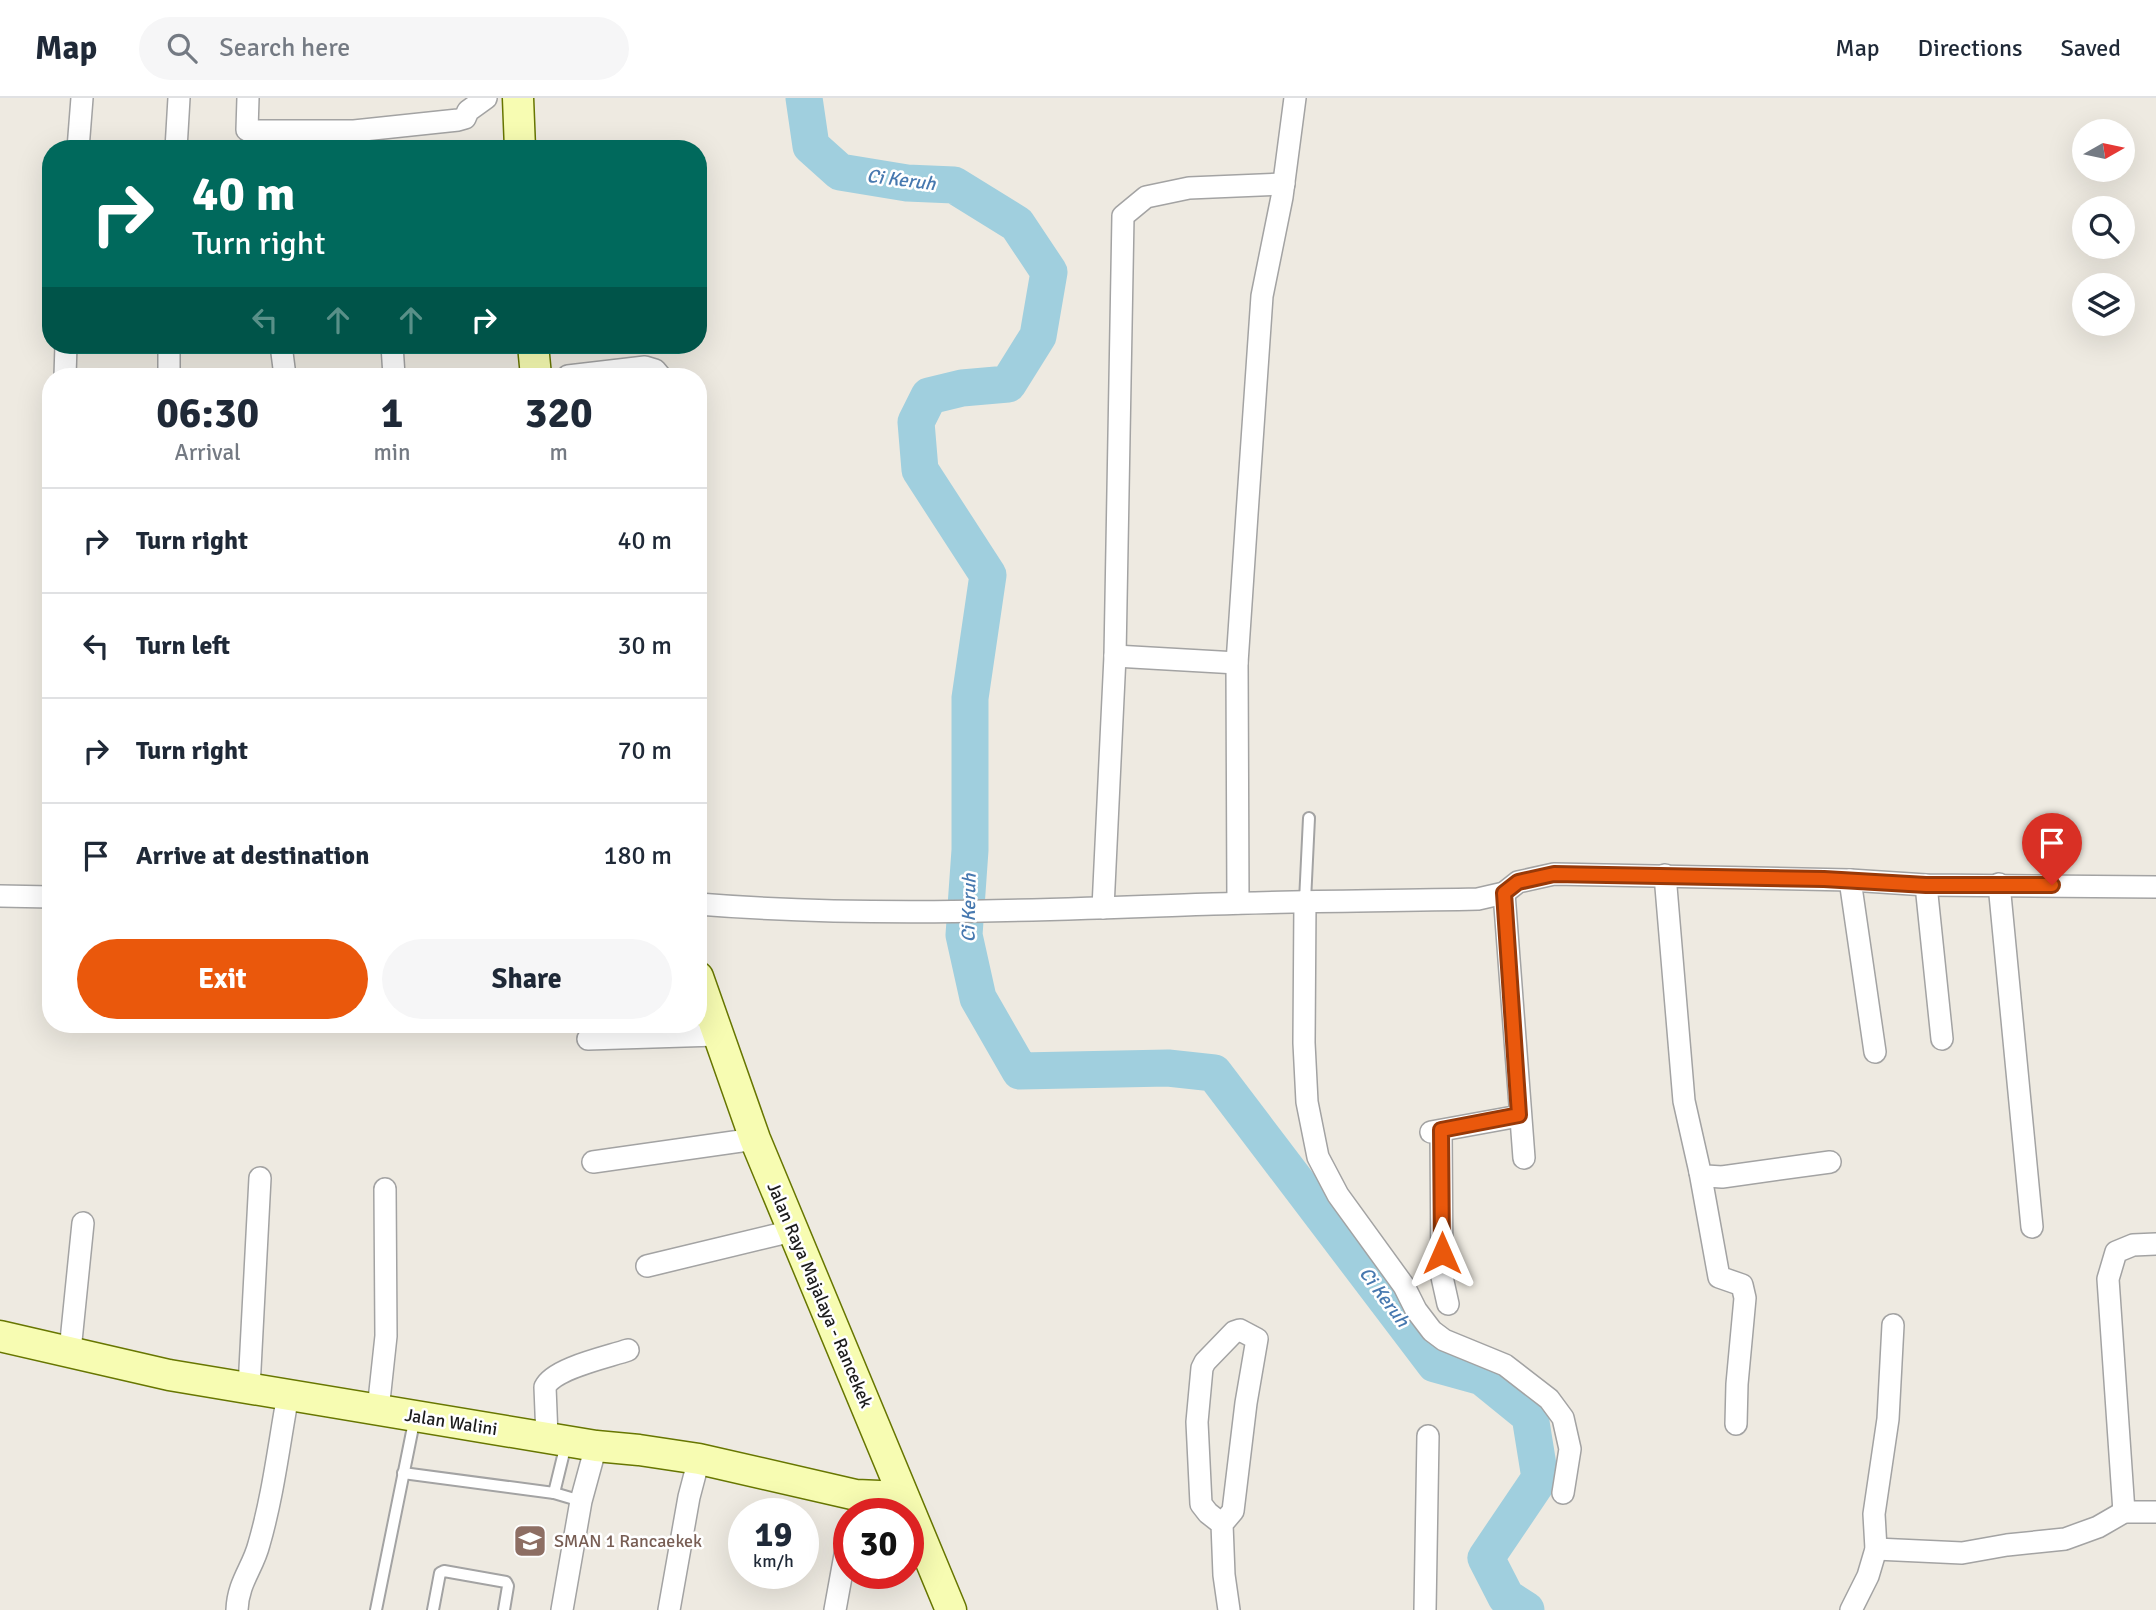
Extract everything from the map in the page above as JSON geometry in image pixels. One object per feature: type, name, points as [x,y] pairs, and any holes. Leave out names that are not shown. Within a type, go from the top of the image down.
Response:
[{"type":"street","points":[[79,140],[82,98]]},
{"type":"street","points":[[177,140],[179,98]]},
{"type":"street","points":[[248,98],[247,130],[250,131],[354,131],[458,120],[465,118],[468,111],[486,98]]},
{"type":"street","points":[[518,98],[520,140]]},
{"type":"street","points":[[1238,903],[1237,663],[1262,296],[1283,184],[1295,98]]},
{"type":"street","points":[[1102,908],[1115,656],[1124,216],[1146,197],[1189,188],[1283,184]]},
{"type":"street","points":[[1115,656],[1237,663]]},
{"type":"street","points":[[707,905],[778,911],[992,911],[1306,901],[1478,899],[1504,893],[1518,882],[1554,874],[1850,880],[1926,885],[2156,887]]},
{"type":"street","points":[[1665,875],[1684,1101],[1700,1172],[1715,1268],[1719,1277],[1742,1285],[1745,1298],[1736,1424]]},
{"type":"street","points":[[1850,880],[1875,1052]]},
{"type":"street","points":[[1999,884],[2032,1227]]},
{"type":"street","points":[[1926,885],[1942,1040]]},
{"type":"street","points":[[1504,893],[1524,1158]]},
{"type":"street","points":[[0,896],[42,897]]},
{"type":"street","points":[[1306,901],[1304,1043],[1307,1102],[1318,1157],[1338,1195],[1404,1286],[1416,1310],[1432,1331],[1444,1340],[1505,1364],[1549,1399],[1563,1418],[1570,1449],[1563,1493]]},
{"type":"street","name":"Jalan Raya Majalaya - Rancekek","points":[[707,1004],[755,1139],[792,1231],[844,1348],[951,1610]]},
{"type":"street","points":[[588,1038],[717,1035]]},
{"type":"street","points":[[1448,1304],[1442,1277],[1436,1131],[1519,1115]]},
{"type":"street","points":[[593,1162],[755,1139]]},
{"type":"street","points":[[1700,1172],[1706,1176],[1723,1177],[1830,1162]]},
{"type":"street","points":[[249,1388],[260,1178]]},
{"type":"street","points":[[378,1410],[386,1336],[385,1189]]},
{"type":"street","points":[[70,1351],[83,1223]]},
{"type":"street","points":[[647,1266],[792,1231]]},
{"type":"street","points":[[2124,1512],[2108,1279],[2116,1252],[2133,1245],[2156,1244]]},
{"type":"street","points":[[1404,1286],[1442,1277]]},
{"type":"street","points":[[1851,1610],[1868,1576],[1876,1549],[1874,1514],[1888,1419],[1893,1325]]},
{"type":"street","points":[[1222,1524],[1201,1504],[1197,1422],[1199,1395],[1205,1362],[1234,1332],[1240,1330],[1257,1339],[1233,1511],[1222,1524],[1224,1575],[1229,1610]]},
{"type":"street","name":"Jalan Walini","points":[[0,1336],[169,1376],[596,1446],[699,1459],[833,1499]]},
{"type":"street","points":[[557,1438],[545,1387],[548,1380],[571,1369],[628,1350]]},
{"type":"street","points":[[237,1610],[237,1598],[259,1546],[288,1395]]},
{"type":"street","points":[[1425,1610],[1428,1436]]},
{"type":"street","points":[[562,1610],[581,1501],[596,1446]]},
{"type":"street","points":[[669,1610],[689,1497],[699,1459]]},
{"type":"street","name":"Jalan Walini","points":[[897,1498],[903,1497]]},
{"type":"street","points":[[1876,1549],[1962,1553],[2065,1539],[2098,1527],[2124,1512],[2156,1512]]},
{"type":"street","points":[[835,1610],[839,1589]]},
{"type":"lane","points":[[1306,901],[1309,818]]},
{"type":"lane","points":[[376,1610],[415,1417]]},
{"type":"lane","points":[[554,1493],[557,1438]]},
{"type":"lane","points":[[403,1473],[554,1493],[581,1501]]},
{"type":"lane","points":[[433,1610],[440,1573],[444,1571],[506,1581],[508,1586],[504,1610]]},
{"type":"waterway","name":"Ci Keruh","points":[[804,98],[811,146],[840,172],[907,183],[954,185],[1017,224],[1049,272],[1038,336],[1008,384],[962,388],[929,396],[916,422],[920,470],[988,575],[970,698],[970,850],[964,935],[978,998],[1020,1071],[1168,1068],[1214,1073],[1435,1364],[1482,1377],[1530,1416],[1540,1478],[1486,1558],[1506,1597],[1526,1610]]},
{"type":"place","name":"SMAN 1 Rancaekek","points":[[530,1541]]},
{"type":"route","points":[[1442,1253],[1441,1130],[1519,1115],[1504,893],[1518,882],[1554,874],[1824,879],[1926,885],[2052,885]]}]
